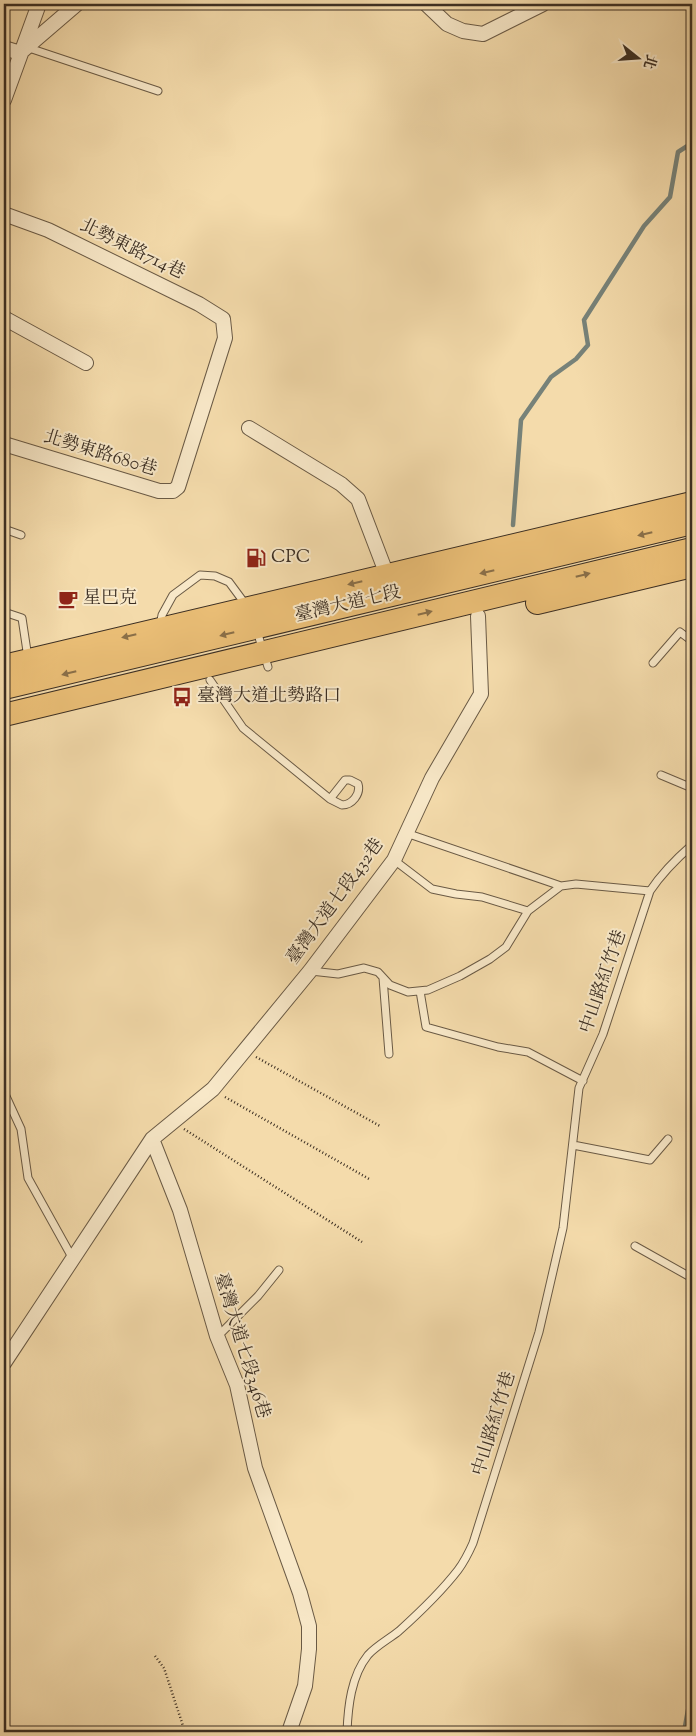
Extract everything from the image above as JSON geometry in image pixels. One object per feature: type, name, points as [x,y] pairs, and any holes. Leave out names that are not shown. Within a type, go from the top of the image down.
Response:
[{"type":"main road","name":"臺灣大道七段","points":[[252,618],[387,575],[692,503]]},
{"type":"main road","name":"臺灣大道七段","points":[[4,666],[28,660],[161,639],[692,522]]},
{"type":"main road","name":"臺灣大道七段","points":[[4,730],[210,680],[266,659],[692,549]]},
{"type":"main road","name":"臺灣大道七段","points":[[4,715],[478,616],[692,566]]},
{"type":"main road","name":"臺灣大道七段","points":[[4,688],[161,639]]},
{"type":"street","points":[[4,100],[39,4]]},
{"type":"street","points":[[4,48],[23,50],[77,4]]},
{"type":"street","points":[[426,4],[447,24],[463,31],[483,34],[542,4]]},
{"type":"street","name":"北勢東路714巷","points":[[4,214],[48,230],[199,304],[223,319],[225,338]]},
{"type":"street","points":[[4,318],[86,363]]},
{"type":"street","name":"北勢東路680巷","points":[[4,444],[159,491],[173,491],[178,487],[225,338]]},
{"type":"street","points":[[249,428],[341,484],[358,499],[387,575]]},
{"type":"street","name":"臺灣大道七段432巷","points":[[152,1139],[213,1089],[310,971],[394,860],[432,778],[481,694],[478,616]]},
{"type":"street","points":[[4,1363],[152,1139]]},
{"type":"street","name":"臺灣大道七段346巷","points":[[152,1139],[180,1210],[217,1336],[237,1385],[255,1468],[300,1593],[309,1626],[306,1686],[289,1732]]},
{"type":"lane","points":[[23,50],[158,91]]},
{"type":"lane","points":[[4,529],[22,534]]},
{"type":"lane","points":[[161,639],[162,615],[173,595],[200,576],[215,576],[229,582],[252,618],[266,659]]},
{"type":"lane","points":[[4,612],[22,618],[28,660]]},
{"type":"lane","points":[[653,663],[680,632],[692,641]]},
{"type":"lane","points":[[210,680],[243,728],[330,799]]},
{"type":"lane","points":[[661,776],[692,788]]},
{"type":"lane","points":[[406,832],[560,886],[576,884],[650,891]]},
{"type":"lane","name":"中山路紅竹巷","points":[[347,1732],[348,1706],[354,1682],[368,1655],[398,1631],[435,1596],[459,1569],[474,1543],[539,1332],[563,1228],[579,1088],[602,1034],[650,891],[673,862],[692,845]]},
{"type":"lane","points":[[394,860],[432,889],[482,897],[528,911]]},
{"type":"lane","points":[[310,971],[338,974],[364,968],[378,972],[390,985],[408,992],[428,990],[490,959],[506,947],[528,911],[560,886]]},
{"type":"lane","points":[[383,977],[389,1054]]},
{"type":"lane","points":[[420,991],[426,1027],[498,1047],[528,1052],[583,1081]]},
{"type":"lane","points":[[4,1092],[21,1129],[28,1178],[73,1259]]},
{"type":"lane","points":[[573,1145],[650,1160],[668,1139]]},
{"type":"lane","points":[[635,1246],[692,1278]]},
{"type":"lane","points":[[217,1336],[258,1296],[280,1270]]},
{"type":"path","points":[[244,1050],[380,1126]]},
{"type":"path","points":[[213,1089],[371,1180]]},
{"type":"path","points":[[172,1122],[362,1242]]},
{"type":"path","points":[[155,1656],[164,1668],[185,1732]]},
{"type":"waterway","points":[[513,525],[521,420],[551,377],[576,359],[588,345],[584,320],[644,226],[670,197],[678,152],[692,143]]},
{"type":"waterway","points":[[684,1732],[688,1710],[692,1704]]},
{"type":"place","name":"CPC","points":[[256,558]]},
{"type":"place","name":"星巴克","points":[[68,599]]},
{"type":"place","name":"臺灣大道北勢路口","points":[[182,697]]}]
